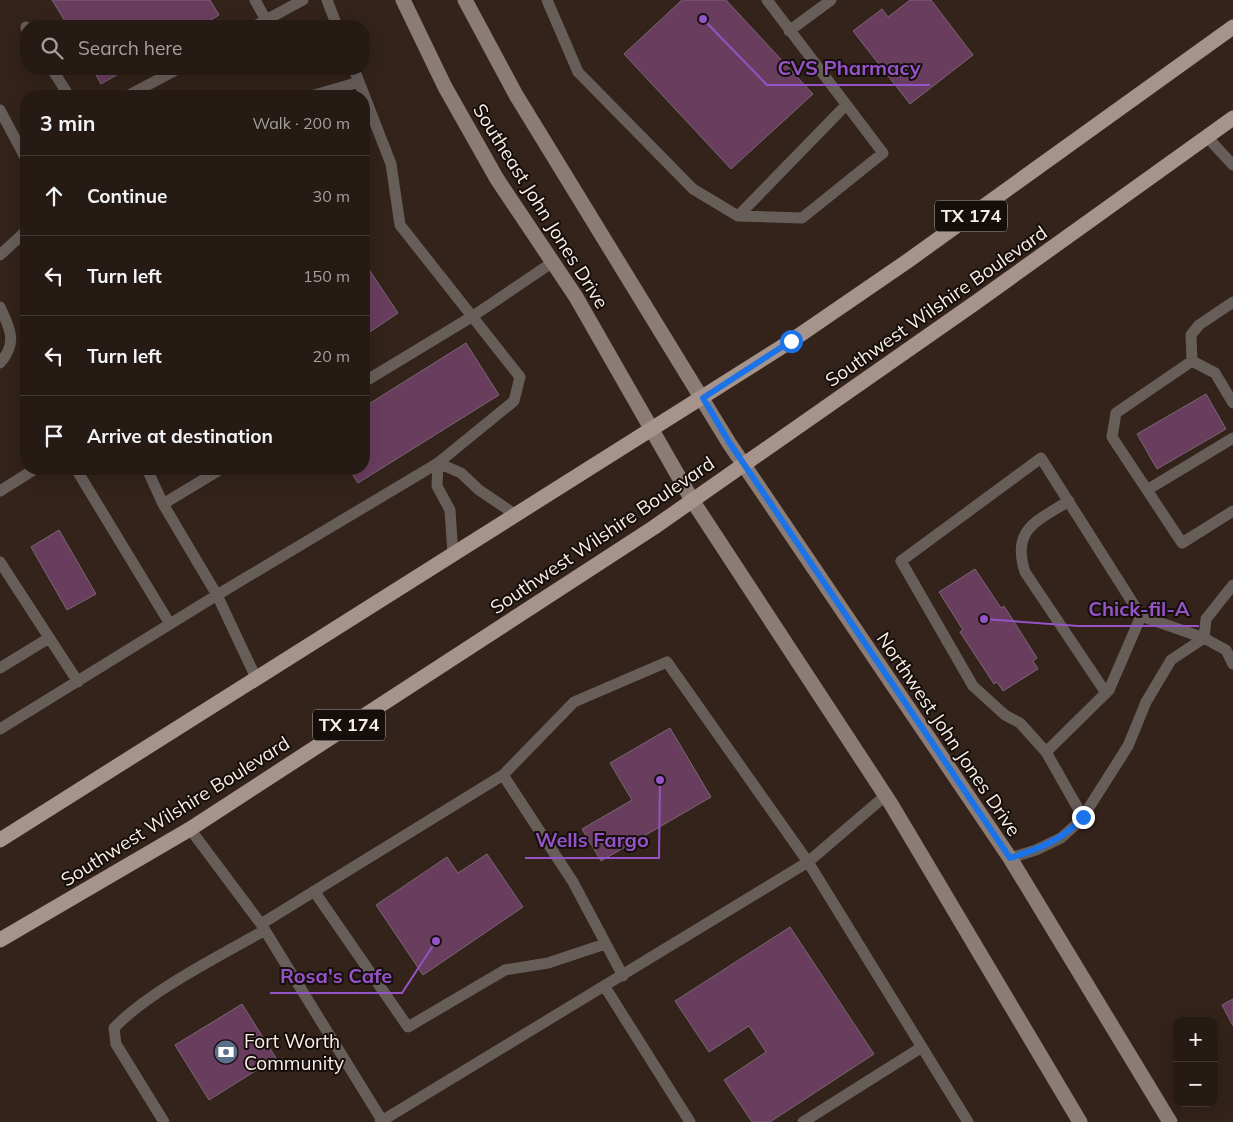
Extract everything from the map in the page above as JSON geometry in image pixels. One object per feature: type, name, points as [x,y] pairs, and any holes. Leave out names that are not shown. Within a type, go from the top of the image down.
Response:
[{"type":"main road","name":"Southeast John Jones Drive","points":[[403,0],[468,128],[497,179],[576,297],[652,429]]},
{"type":"main road","name":"Southeast John Jones Drive","points":[[465,0],[516,95],[703,398]]},
{"type":"main road","name":"TX 174","points":[[0,840],[257,680],[791,341],[909,260],[1233,27]]},
{"type":"main road","name":"Southwest Wilshire Boulevard","points":[[0,940],[190,829],[653,528],[873,376],[1208,138],[1233,118]]},
{"type":"main road","name":"Northwest John Jones Drive","points":[[703,398],[743,464],[1010,858],[1170,1122]]},
{"type":"main road","points":[[652,429],[692,500],[886,796],[1080,1122]]},
{"type":"lane","points":[[255,0],[266,20],[303,0]]},
{"type":"lane","points":[[327,0],[335,20]]},
{"type":"lane","points":[[547,0],[578,72],[693,190],[738,216],[802,218],[883,153],[767,0]]},
{"type":"lane","points":[[789,31],[831,0]]},
{"type":"lane","points":[[56,75],[65,90]]},
{"type":"lane","points":[[139,90],[167,75]]},
{"type":"lane","points":[[356,75],[362,90]]},
{"type":"lane","points":[[332,90],[359,82]]},
{"type":"lane","points":[[738,216],[846,105]]},
{"type":"lane","points":[[0,110],[20,147]]},
{"type":"lane","points":[[0,729],[217,595],[438,463],[514,401],[520,377],[400,225],[391,164],[370,110]]},
{"type":"lane","points":[[1208,138],[1233,165]]},
{"type":"lane","points":[[0,255],[20,237]]},
{"type":"lane","points":[[370,378],[473,316],[553,262]]},
{"type":"lane","points":[[1192,361],[1191,335],[1198,325],[1233,302]]},
{"type":"lane","points":[[0,307],[12,333],[10,345],[0,363]]},
{"type":"lane","points":[[1192,361],[1215,373],[1233,403]]},
{"type":"lane","points":[[1192,361],[1116,413],[1112,438],[1182,543],[1233,511]]},
{"type":"lane","points":[[1147,490],[1233,438]]},
{"type":"lane","points":[[1083,817],[1046,752],[1020,723],[1005,715],[973,686],[901,562],[1041,458],[1141,616],[1204,638],[1226,650],[1233,664]]},
{"type":"lane","points":[[438,463],[461,473],[479,490],[516,515]]},
{"type":"lane","points":[[438,463],[437,486],[450,510],[453,555]]},
{"type":"lane","points":[[0,491],[25,475]]},
{"type":"lane","points":[[80,475],[170,624]]},
{"type":"lane","points":[[150,475],[163,504],[217,595],[257,680]]},
{"type":"lane","points":[[163,504],[211,475]]},
{"type":"lane","points":[[1069,501],[1026,531],[1021,540],[1022,561],[1025,572],[1106,693]]},
{"type":"lane","points":[[0,562],[78,682]]},
{"type":"lane","points":[[1204,638],[1206,619],[1233,585]]},
{"type":"lane","points":[[1046,752],[1106,693],[1141,616]]},
{"type":"lane","points":[[0,668],[49,638]]},
{"type":"lane","points":[[1010,858],[1036,850],[1061,838],[1083,817],[1128,746],[1146,702],[1171,660],[1204,638]]},
{"type":"lane","points":[[164,1122],[116,1044],[114,1028],[127,1014],[217,958],[314,891],[504,775],[574,702],[667,662],[808,862],[968,1122]]},
{"type":"lane","points":[[504,775],[573,882],[623,976]]},
{"type":"lane","points":[[190,829],[263,927],[381,1122],[808,862],[886,796]]},
{"type":"lane","points":[[314,891],[408,1027],[505,970],[548,963],[605,944]]},
{"type":"lane","points":[[605,987],[690,1122]]},
{"type":"lane","points":[[803,1122],[922,1048]]},
{"type":"building","points":[[52,0],[210,0],[219,15],[211,20],[64,20]]},
{"type":"building","points":[[682,0],[726,0],[813,94],[731,169],[624,54]]},
{"type":"building","points":[[910,0],[931,0],[973,55],[910,104],[853,31],[882,9],[888,17]]},
{"type":"building","points":[[96,75],[117,75],[101,84]]},
{"type":"building","points":[[370,271],[398,313],[370,332]]},
{"type":"building","points":[[466,343],[499,395],[358,483],[353,475],[370,475],[370,403]]},
{"type":"building","points":[[1206,394],[1226,429],[1157,469],[1137,434]]},
{"type":"building","points":[[59,530],[96,594],[67,610],[31,547]]},
{"type":"building","points":[[975,569],[1001,608],[1004,606],[1037,658],[1033,661],[1038,669],[1003,691],[997,682],[994,684],[960,632],[963,630],[939,592]]},
{"type":"building","points":[[670,728],[711,797],[601,861],[582,829],[632,800],[610,763]]},
{"type":"building","points":[[487,854],[523,907],[423,975],[376,905],[447,857],[458,873]]},
{"type":"building","points":[[790,927],[874,1054],[770,1122],[752,1122],[724,1080],[766,1052],[749,1026],[709,1052],[675,1001]]},
{"type":"building","points":[[1233,999],[1233,1026],[1222,1005]]},
{"type":"building","name":"Fort Worth Community","points":[[242,1004],[276,1058],[209,1100],[175,1045]]},
{"type":"place","name":"CVS Pharmacy","points":[[703,19]]},
{"type":"place","name":"Chick-fil-A","points":[[984,619]]},
{"type":"place","name":"Wells Fargo","points":[[660,780]]},
{"type":"place","name":"Rosa's Cafe","points":[[436,941]]},
{"type":"place","name":"Fort Worth Community","points":[[226,1052]]},
{"type":"route","points":[[791,341],[703,398],[729,442],[767,502],[1010,858],[1036,850],[1061,838],[1083,817]]}]
